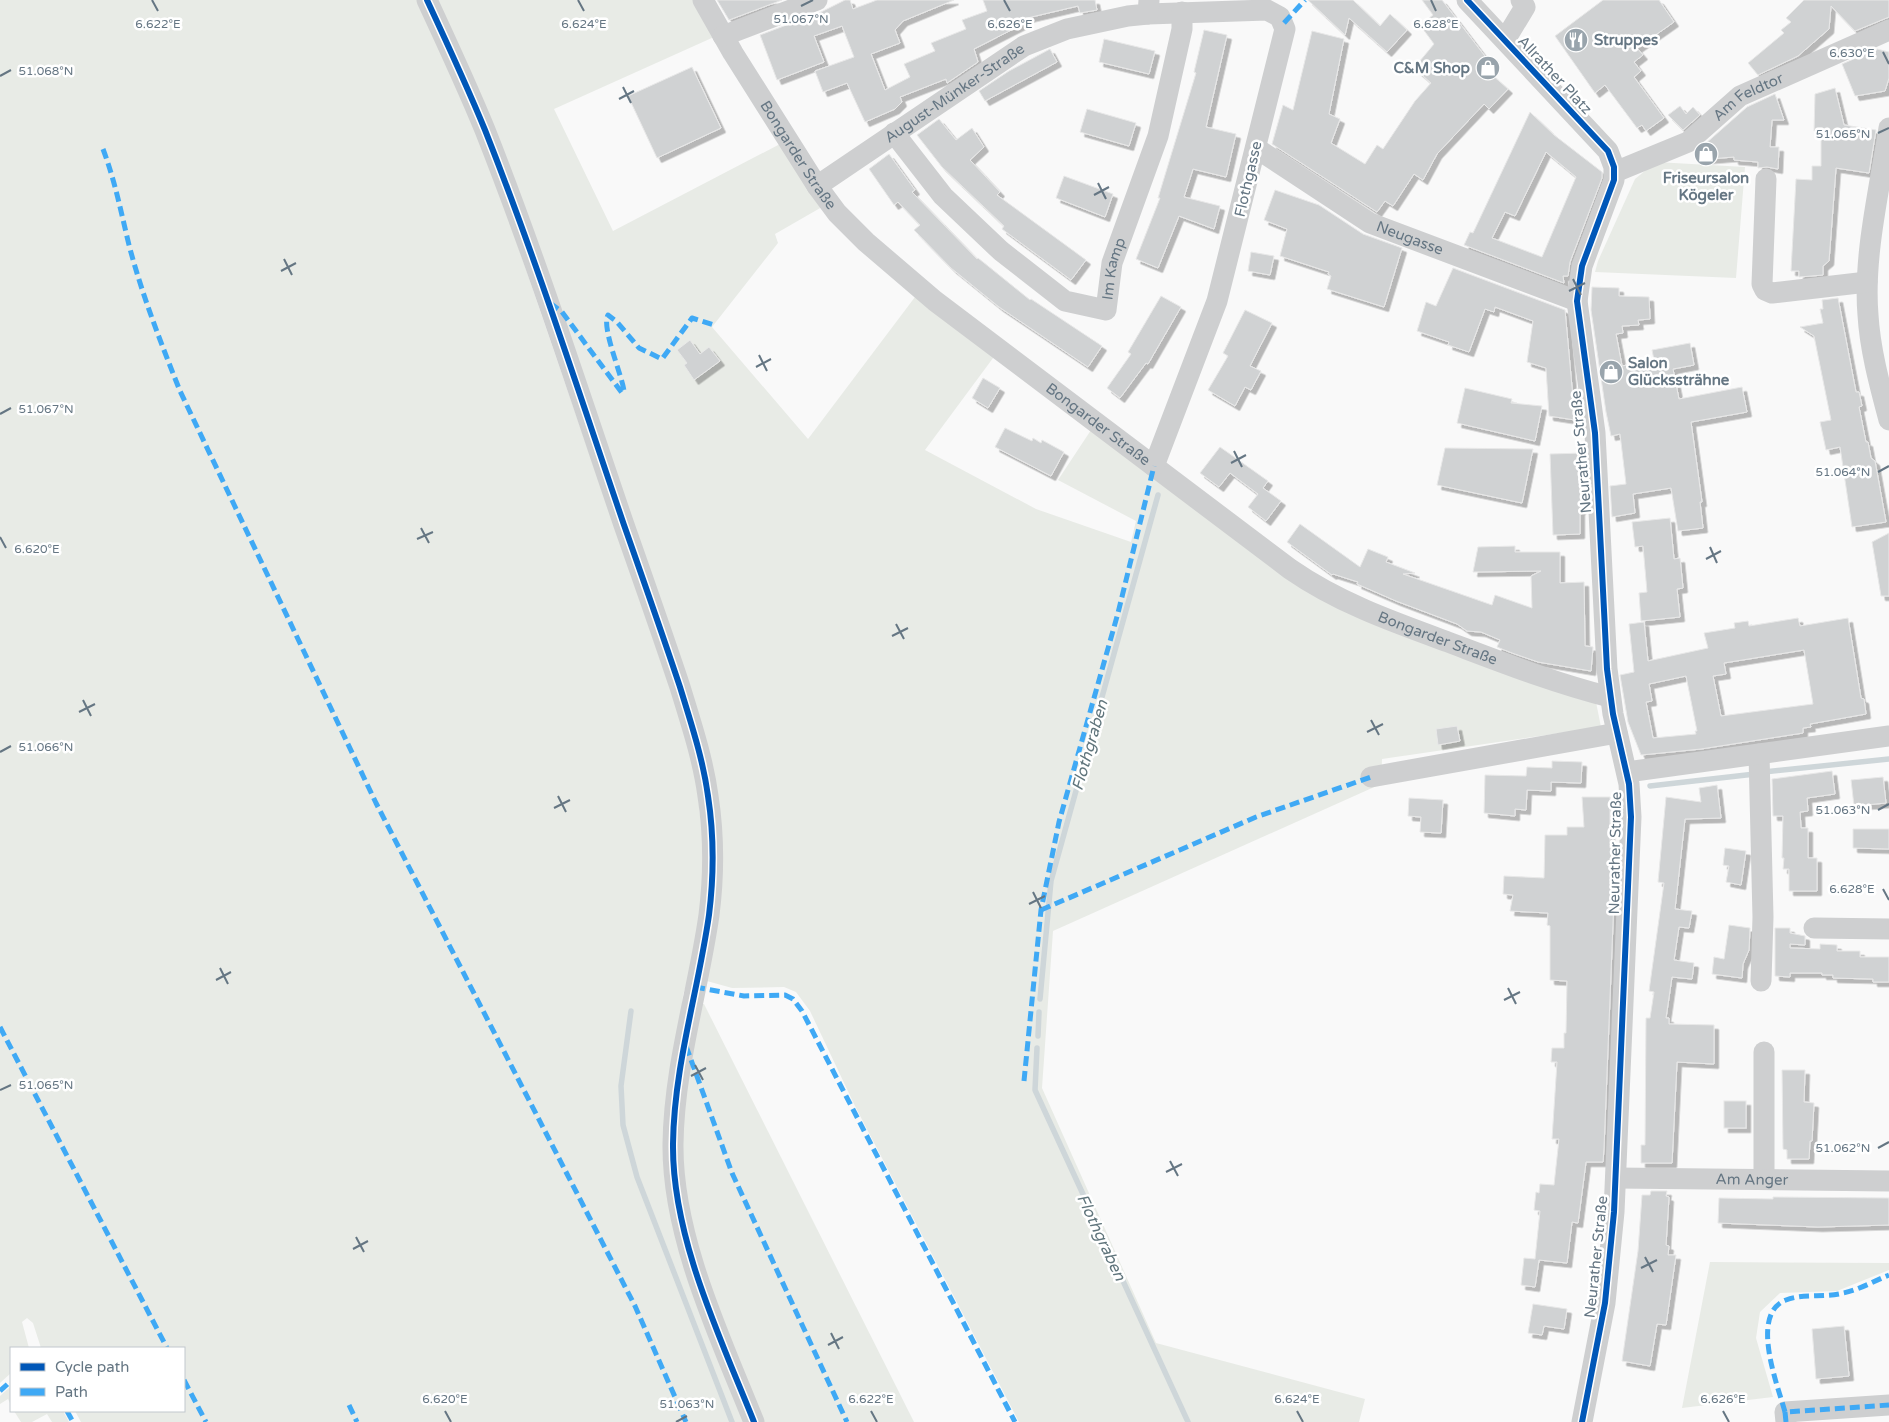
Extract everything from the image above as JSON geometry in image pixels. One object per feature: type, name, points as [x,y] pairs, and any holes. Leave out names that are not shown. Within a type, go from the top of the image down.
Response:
[{"type":"street","points":[[427,0],[469,91],[515,209],[663,635],[704,767],[712,842],[712,888],[702,955],[681,1062],[674,1116],[673,1162],[680,1209],[696,1268],[718,1332],[754,1422]]},
{"type":"street","name":"Bongarder Straße","points":[[703,0],[723,36],[817,186],[844,221],[896,270],[1290,569],[1332,596],[1379,616],[1522,670],[1610,697]]},
{"type":"street","points":[[723,36],[817,0]]},
{"type":"street","name":"Allrather Platz","points":[[1467,0],[1608,151],[1615,172]]},
{"type":"street","name":"Allrather Platz","points":[[1505,40],[1529,2]]},
{"type":"street","name":"Flothgasse","points":[[1148,7],[1182,12],[1267,10],[1274,12],[1285,26],[1217,301],[1154,466]]},
{"type":"street","name":"August-Münker-Straße","points":[[817,186],[1012,53],[1037,39],[1067,29],[1128,16],[1148,7]]},
{"type":"street","name":"Im Kamp","points":[[894,133],[943,196],[1001,251],[1065,301],[1106,310],[1112,263],[1158,136],[1182,29],[1182,12]]},
{"type":"street","name":"Am Feldtor","points":[[1615,172],[1688,142],[1740,96],[1889,30]]},
{"type":"street","points":[[1889,128],[1867,282],[1870,334],[1889,420]]},
{"type":"street","name":"Neugasse","points":[[1256,148],[1370,223],[1577,300]]},
{"type":"street","name":"Neurather Straße","points":[[1582,1422],[1605,1303],[1616,1178],[1631,817],[1627,772],[1610,697],[1604,638],[1595,433],[1577,300],[1582,266],[1612,188],[1615,172]]},
{"type":"street","points":[[1766,179],[1762,284],[1765,290],[1772,293],[1867,282]]},
{"type":"street","points":[[1371,777],[1617,733]]},
{"type":"street","points":[[1627,772],[1759,767],[1889,736]]},
{"type":"street","points":[[1759,767],[1763,917],[1761,981]]},
{"type":"street","points":[[1814,928],[1889,929]]},
{"type":"street","points":[[1764,1052],[1764,1179]]},
{"type":"street","name":"Am Anger","points":[[1616,1178],[1889,1181]]},
{"type":"street","points":[[1786,1422],[1785,1412],[1889,1404]]},
{"type":"shaded area","points":[[0,0],[419,0],[479,133],[694,758],[706,873],[693,963],[683,995],[667,1158],[747,1422],[81,1422],[76,1412],[185,1412],[185,1347],[41,1347],[33,1323],[27,1318],[22,1322],[29,1347],[10,1347],[10,1374],[0,1383]]},
{"type":"shaded area","points":[[434,0],[695,0],[714,37],[554,109],[613,231],[780,144],[822,207],[775,234],[778,243],[712,327],[808,439],[918,293],[996,354],[925,450],[1036,509],[1131,542],[1136,521],[1058,480],[1093,427],[1309,589],[1596,702],[1601,727],[1382,759],[1381,784],[1053,931],[1042,1088],[1156,1343],[1365,1399],[1359,1422],[1019,1422],[855,1106],[810,1011],[796,992],[784,987],[732,988],[707,981],[720,832]]},
{"type":"shaded area","points":[[1656,162],[1745,167],[1736,278],[1595,272],[1598,261],[1635,179]]},
{"type":"shaded area","points":[[701,1004],[704,1004],[914,1422],[761,1422],[703,1269],[683,1185],[682,1115]]},
{"type":"shaded area","points":[[1710,1262],[1889,1263],[1889,1270],[1837,1291],[1780,1293],[1760,1312],[1756,1338],[1773,1397],[1682,1408]]},
{"type":"shaded area","points":[[10,1387],[10,1403],[8,1399],[0,1404],[0,1396]]},
{"type":"shaded area","points":[[15,1412],[64,1412],[69,1422],[52,1422],[47,1414],[32,1422],[21,1422]]},
{"type":"building","points":[[717,0],[782,0],[729,20]]},
{"type":"building","points":[[845,0],[850,0],[853,9],[877,0],[954,0],[903,21],[895,30],[900,43],[871,54],[885,90],[910,77],[904,64],[935,51],[931,43],[966,29],[962,20],[987,11],[983,0],[1095,0],[1097,10],[1080,13],[1078,6],[1023,19],[1025,23],[974,49],[978,62],[947,83],[946,79],[900,97],[902,102],[895,109],[865,122],[847,83],[823,92],[815,71],[854,57],[842,26],[814,36],[824,62],[777,80],[760,35],[821,12]]},
{"type":"building","points":[[1308,0],[1353,0],[1380,26],[1390,14],[1407,30],[1387,52],[1349,18],[1345,35]]},
{"type":"building","points":[[1422,0],[1442,0],[1494,68],[1490,73],[1508,89],[1489,109],[1484,104],[1437,154],[1423,180],[1414,174],[1393,206],[1385,201],[1377,212],[1272,144],[1283,105],[1293,110],[1312,31],[1344,39],[1329,114],[1340,119],[1331,143],[1365,164],[1377,145],[1383,149],[1415,101],[1431,83],[1414,68],[1434,44],[1420,25],[1433,15]]},
{"type":"building","points":[[1603,0],[1659,0],[1674,22],[1637,48],[1643,55],[1634,62],[1641,71],[1634,77],[1664,118],[1646,131],[1642,125],[1637,128],[1605,85],[1595,93],[1555,36]]},
{"type":"building","points":[[1804,0],[1889,0],[1889,17],[1855,31],[1831,6],[1829,29],[1798,56],[1758,75],[1748,63],[1784,33],[1781,30],[1791,22],[1786,18]]},
{"type":"building","points":[[1204,30],[1227,35],[1206,127],[1236,134],[1226,177],[1193,169],[1184,197],[1220,206],[1214,229],[1179,216],[1158,268],[1136,259],[1160,198],[1158,198],[1196,73],[1194,72]]},
{"type":"building","points":[[1104,39],[1155,51],[1149,74],[1099,62]]},
{"type":"building","points":[[1050,49],[1057,62],[985,101],[979,91],[1009,71]]},
{"type":"building","points":[[1877,49],[1889,52],[1889,78],[1885,91],[1855,96],[1842,64]]},
{"type":"building","points":[[692,67],[721,128],[657,158],[628,96]]},
{"type":"building","points":[[1835,88],[1844,125],[1876,130],[1869,173],[1836,168],[1829,261],[1823,266],[1823,275],[1799,277],[1799,271],[1791,271],[1796,179],[1812,180],[1812,166],[1821,166],[1821,130],[1814,131],[1815,94]]},
{"type":"building","points":[[1775,94],[1784,120],[1772,120],[1770,147],[1779,147],[1778,169],[1758,168],[1758,162],[1734,160],[1734,157],[1696,160],[1696,152],[1747,107]]},
{"type":"building","points":[[1680,106],[1686,114],[1693,107],[1700,115],[1683,130],[1668,115]]},
{"type":"building","points":[[1087,109],[1136,123],[1129,146],[1080,132]]},
{"type":"building","points":[[1530,112],[1554,135],[1602,172],[1602,178],[1570,262],[1568,276],[1563,276],[1564,283],[1464,245],[1470,232],[1473,233]],"holes":[[[1546,152],[1576,177],[1542,257],[1492,238],[1505,212],[1515,216]]]},
{"type":"building","points":[[939,119],[956,140],[972,128],[984,147],[970,160],[1000,192],[997,195],[1086,260],[1071,280],[1002,229],[1004,226],[942,167],[917,135]]},
{"type":"building","points":[[889,154],[915,190],[912,192],[977,259],[1030,300],[1102,346],[1088,367],[999,307],[951,268],[914,230],[920,225],[898,202],[894,205],[869,169]]},
{"type":"building","points":[[1064,176],[1113,194],[1105,217],[1056,198]]},
{"type":"building","points":[[1275,190],[1319,205],[1363,234],[1402,248],[1384,307],[1327,289],[1331,276],[1328,274],[1329,272],[1280,256],[1287,229],[1264,220]]},
{"type":"building","points":[[1251,252],[1274,256],[1270,275],[1248,271]]},
{"type":"building","points":[[1453,268],[1565,310],[1575,420],[1549,416],[1546,368],[1527,362],[1533,321],[1495,307],[1494,312],[1485,309],[1469,352],[1448,345],[1449,342],[1417,331],[1426,302],[1436,306]]},
{"type":"building","points":[[1592,287],[1619,288],[1619,296],[1649,297],[1650,319],[1638,320],[1639,325],[1622,326],[1623,333],[1616,334],[1622,366],[1654,360],[1652,350],[1690,343],[1694,365],[1673,369],[1679,399],[1742,387],[1747,412],[1691,422],[1702,502],[1700,502],[1703,528],[1678,531],[1671,488],[1633,494],[1635,513],[1612,517],[1610,486],[1626,484],[1620,434],[1611,436],[1606,412],[1591,310]]},
{"type":"building","points":[[1161,296],[1181,307],[1148,364],[1146,363],[1120,398],[1107,388],[1131,354],[1128,352]]},
{"type":"building","points":[[1838,298],[1856,392],[1859,392],[1862,406],[1859,407],[1866,442],[1868,442],[1871,458],[1875,461],[1886,522],[1852,527],[1840,447],[1826,450],[1820,422],[1831,420],[1814,336],[1800,327],[1823,323],[1820,309],[1823,309],[1822,300]]},
{"type":"building","points":[[1245,310],[1272,323],[1250,366],[1261,371],[1251,390],[1245,387],[1235,406],[1208,390],[1228,356],[1223,353]]},
{"type":"building","points":[[690,340],[700,354],[709,347],[720,361],[694,380],[684,365],[687,363],[677,350]]},
{"type":"building","points":[[983,378],[1000,388],[988,408],[972,398]]},
{"type":"building","points":[[1465,388],[1512,399],[1511,403],[1542,406],[1535,441],[1457,423]]},
{"type":"building","points":[[1005,428],[1032,441],[1033,438],[1041,443],[1042,440],[1064,452],[1051,476],[995,447]]},
{"type":"building","points":[[1220,447],[1268,481],[1263,488],[1281,501],[1266,521],[1248,507],[1258,494],[1230,473],[1219,487],[1200,473]]},
{"type":"building","points":[[1445,448],[1533,449],[1522,503],[1437,485]]},
{"type":"building","points":[[1583,453],[1584,472],[1578,472],[1582,508],[1580,511],[1580,534],[1553,535],[1550,454]]},
{"type":"building","points":[[1670,518],[1674,559],[1680,558],[1683,588],[1677,589],[1680,617],[1641,621],[1639,593],[1647,592],[1643,546],[1635,547],[1632,522]]},
{"type":"building","points":[[1300,524],[1360,567],[1368,549],[1388,557],[1386,562],[1415,573],[1403,574],[1492,605],[1495,595],[1532,608],[1531,576],[1541,571],[1473,572],[1478,547],[1515,546],[1515,552],[1560,552],[1560,583],[1584,582],[1585,646],[1593,647],[1591,671],[1538,662],[1512,653],[1497,647],[1500,640],[1481,632],[1467,631],[1457,624],[1396,601],[1357,584],[1358,582],[1332,575],[1287,542]]},
{"type":"building","points":[[1889,533],[1889,596],[1881,596],[1872,542]]},
{"type":"building","points":[[1798,618],[1800,626],[1848,618],[1861,698],[1864,699],[1866,714],[1810,724],[1811,727],[1803,728],[1803,733],[1701,749],[1641,755],[1628,722],[1620,675],[1634,672],[1629,624],[1644,622],[1648,661],[1708,648],[1704,633],[1735,628],[1734,623],[1748,621],[1749,626]],"holes":[[[1804,650],[1813,704],[1721,716],[1713,676],[1726,674],[1724,663]],[[1686,676],[1696,734],[1653,738],[1646,702],[1652,701],[1649,684]]]},
{"type":"building","points":[[1457,726],[1460,741],[1438,745],[1436,729]]},
{"type":"building","points":[[1552,761],[1582,762],[1581,783],[1551,782],[1551,791],[1527,790],[1526,810],[1515,809],[1515,816],[1484,813],[1485,775],[1526,776],[1527,767],[1552,768]]},
{"type":"building","points":[[1832,771],[1835,794],[1807,798],[1808,811],[1800,812],[1801,828],[1808,828],[1808,858],[1817,858],[1817,891],[1789,891],[1789,869],[1783,869],[1784,858],[1782,858],[1783,816],[1773,816],[1772,779]]},
{"type":"building","points":[[1883,777],[1886,803],[1854,806],[1851,780]]},
{"type":"building","points":[[1717,785],[1721,818],[1685,819],[1675,909],[1692,911],[1689,928],[1679,927],[1674,960],[1694,963],[1692,979],[1672,977],[1666,1018],[1669,1018],[1669,1024],[1714,1025],[1714,1064],[1677,1062],[1672,1163],[1641,1163],[1641,1145],[1645,1145],[1646,1018],[1650,1018],[1654,992],[1649,991],[1664,883],[1658,882],[1666,797],[1701,802],[1699,788]]},
{"type":"building","points":[[1582,797],[1610,797],[1610,848],[1616,848],[1603,1162],[1586,1162],[1578,1223],[1572,1222],[1567,1263],[1539,1260],[1535,1287],[1521,1285],[1524,1258],[1535,1259],[1540,1211],[1534,1210],[1536,1192],[1539,1193],[1540,1184],[1554,1185],[1559,1139],[1552,1139],[1557,1062],[1551,1062],[1552,1048],[1564,1048],[1567,981],[1550,980],[1550,926],[1547,925],[1548,913],[1510,911],[1513,895],[1503,894],[1504,876],[1544,878],[1545,835],[1567,835],[1567,827],[1584,827]]},
{"type":"building","points":[[1409,798],[1443,800],[1441,833],[1420,832],[1421,817],[1408,816]]},
{"type":"building","points":[[1853,829],[1889,829],[1889,849],[1853,848]]},
{"type":"building","points":[[1725,848],[1746,851],[1741,885],[1726,882],[1729,866],[1723,865]]},
{"type":"building","points":[[1729,925],[1750,928],[1749,950],[1743,964],[1742,978],[1712,974],[1714,957],[1724,959]]},
{"type":"building","points":[[1775,928],[1790,928],[1790,933],[1805,936],[1805,945],[1790,944],[1790,948],[1820,949],[1820,944],[1837,945],[1837,951],[1860,951],[1860,957],[1889,957],[1889,982],[1873,982],[1873,979],[1833,978],[1833,975],[1822,975],[1822,973],[1790,973],[1790,977],[1775,976]]},
{"type":"building","points":[[1782,1070],[1805,1070],[1804,1102],[1814,1103],[1809,1159],[1787,1159],[1787,1150],[1783,1149]]},
{"type":"building","points":[[1724,1101],[1746,1101],[1746,1128],[1724,1128]]},
{"type":"building","points":[[1651,1191],[1667,1191],[1666,1196],[1669,1197],[1666,1245],[1669,1246],[1668,1255],[1676,1255],[1666,1325],[1657,1324],[1650,1366],[1622,1361],[1638,1251],[1642,1195],[1650,1195]]},
{"type":"building","points":[[1773,1197],[1889,1198],[1889,1225],[1818,1227],[1718,1223],[1719,1198],[1773,1199]]},
{"type":"building","points":[[1533,1304],[1567,1309],[1564,1329],[1544,1326],[1542,1335],[1528,1333]]},
{"type":"building","points":[[1844,1326],[1849,1376],[1816,1379],[1812,1329]]},
{"type":"waterway","name":"Flothgraben","points":[[1040,999],[1051,881],[1158,495]]},
{"type":"waterway","points":[[1764,772],[1889,759]]},
{"type":"waterway","points":[[1650,786],[1755,774]]},
{"type":"waterway","points":[[631,1011],[621,1086],[623,1125],[637,1177],[732,1422]]},
{"type":"waterway","name":"Flothgraben","points":[[1038,1036],[1039,1012]]},
{"type":"waterway","name":"Flothgraben","points":[[1037,1048],[1035,1090],[1188,1422]]},
{"type":"marked path","points":[[1284,23],[1305,0]]},
{"type":"marked path","points":[[103,149],[140,282],[180,391],[376,803],[635,1306],[686,1422]]},
{"type":"marked path","points":[[550,303],[562,312],[622,393],[624,391],[607,330],[608,315],[617,322],[639,348],[662,359],[692,318],[714,325]]},
{"type":"marked path","points":[[1024,1081],[1041,910],[1059,822],[1118,613],[1154,466]]},
{"type":"marked path","points":[[1041,910],[1256,817],[1371,777]]},
{"type":"marked path","points":[[695,987],[744,996],[785,995],[793,999],[802,1011],[1015,1422]]},
{"type":"marked path","points":[[0,1027],[166,1347]]},
{"type":"marked path","points":[[686,1046],[732,1173],[847,1422]]},
{"type":"marked path","points":[[1785,1412],[1769,1352],[1769,1320],[1775,1308],[1786,1300],[1793,1298],[1849,1292],[1889,1275]]},
{"type":"marked path","points":[[0,1391],[10,1382]]},
{"type":"marked path","points":[[185,1382],[206,1422]]},
{"type":"marked path","points":[[349,1405],[357,1422]]},
{"type":"marked path","points":[[1786,1422],[1785,1412],[1889,1405]]},
{"type":"marked path","points":[[68,1412],[73,1422]]},
{"type":"cycle path","points":[[427,0],[478,114],[522,228],[680,687],[703,768],[711,825],[712,885],[709,915],[687,1029],[674,1115],[675,1179],[680,1215],[700,1286],[754,1422]]},
{"type":"cycle path","points":[[1467,0],[1608,151],[1614,167],[1614,180],[1582,266],[1577,301],[1595,433],[1607,669],[1613,714],[1629,784],[1631,817],[1614,1212],[1605,1303],[1582,1422]]},
{"type":"place","name":"Struppes","points":[[1576,40]]},
{"type":"place","name":"C&M Shop","points":[[1488,68]]},
{"type":"place","name":"Friseursalon Kögeler","points":[[1706,154]]},
{"type":"place","name":"Salon Glückssträhne","points":[[1611,372]]}]
